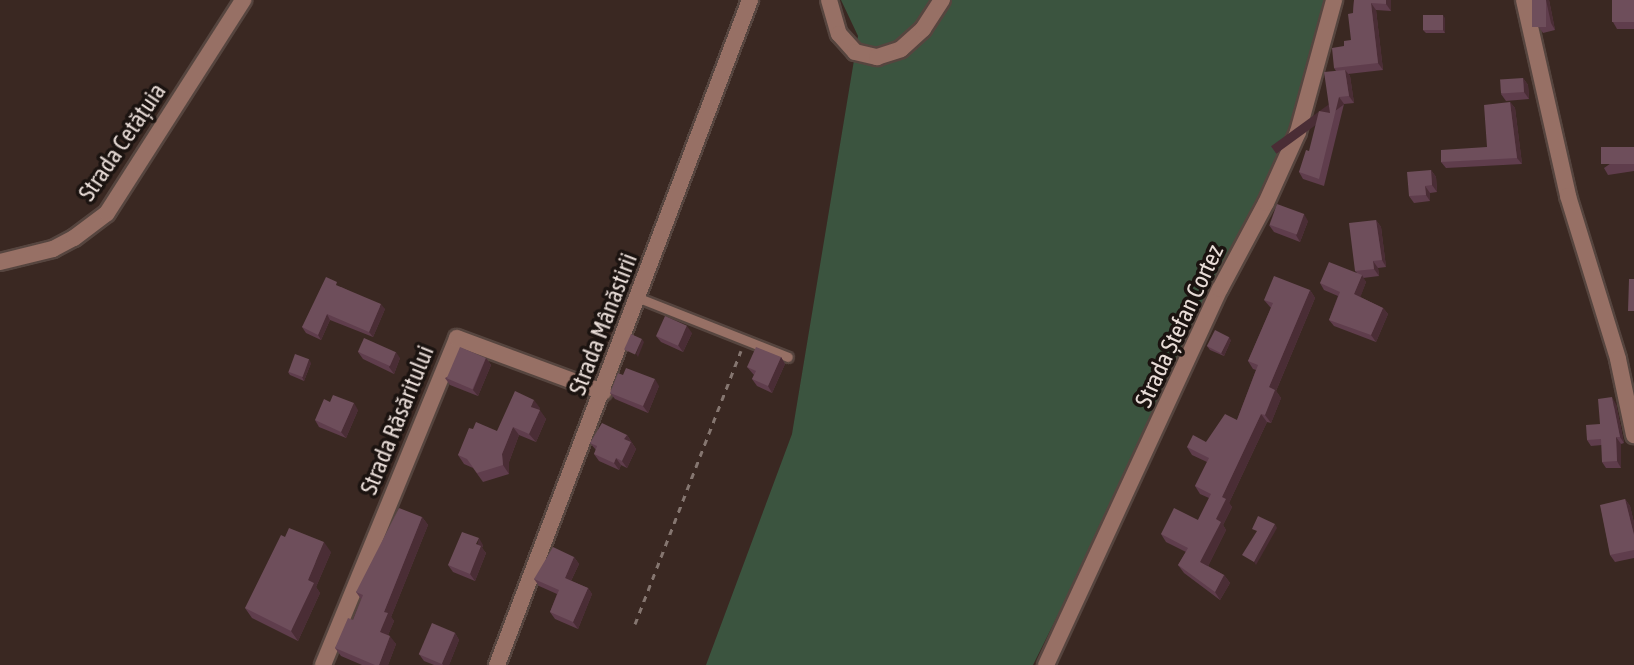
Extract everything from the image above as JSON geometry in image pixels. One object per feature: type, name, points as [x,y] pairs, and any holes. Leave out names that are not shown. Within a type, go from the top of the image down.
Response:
[{"type":"street","name":"Strada Cetățuia","points":[[0,262],[53,249],[74,238],[107,213],[243,0]]},
{"type":"street","name":"Strada Mânăstirii","points":[[497,665],[750,0]]},
{"type":"street","points":[[829,0],[839,34],[855,52],[877,57],[901,49],[923,29],[942,0]]},
{"type":"street","name":"Strada Ștefan Cortez","points":[[1046,665],[1220,289],[1266,203],[1298,132],[1334,0]]},
{"type":"street","points":[[1524,0],[1568,196],[1618,359],[1634,435]]},
{"type":"street","name":"Strada Răsăritului","points":[[323,665],[457,338],[603,392]]},
{"type":"lane","points":[[639,298],[788,357]]},
{"type":"path","points":[[635,624],[745,340]]},
{"type":"green space","points":[[841,0],[1324,0],[1298,134],[1033,665],[706,665],[792,434],[858,36]]},
{"type":"building","points":[[1354,0],[1386,0],[1386,4],[1371,3],[1378,63],[1334,68],[1332,48],[1344,46],[1344,41],[1351,40],[1348,14],[1353,13]]},
{"type":"building","points":[[1532,0],[1546,0],[1546,27],[1532,27]]},
{"type":"building","points":[[1612,0],[1634,0],[1634,22],[1612,22]]},
{"type":"building","points":[[1423,15],[1443,15],[1443,30],[1423,30]]},
{"type":"building","points":[[1345,70],[1349,96],[1339,97],[1319,179],[1299,172],[1306,150],[1309,151],[1319,111],[1330,113],[1324,72]]},
{"type":"building","points":[[1523,78],[1524,92],[1501,94],[1500,80]]},
{"type":"building","points":[[1510,102],[1517,158],[1441,162],[1441,150],[1487,147],[1484,105]]},
{"type":"building","points":[[1601,147],[1634,147],[1634,164],[1601,164]]},
{"type":"building","points":[[1431,170],[1432,185],[1425,186],[1426,195],[1409,196],[1407,172]]},
{"type":"building","points":[[1277,204],[1304,214],[1297,235],[1269,225]]},
{"type":"building","points":[[1376,220],[1382,260],[1373,261],[1374,269],[1355,271],[1349,223]]},
{"type":"building","points":[[1329,262],[1362,275],[1354,294],[1383,308],[1371,335],[1329,320],[1340,292],[1320,283]]},
{"type":"building","points":[[1274,276],[1310,290],[1269,387],[1275,390],[1265,415],[1261,414],[1222,497],[1226,499],[1216,519],[1221,522],[1200,562],[1224,575],[1215,592],[1178,565],[1188,548],[1161,534],[1174,508],[1198,520],[1211,494],[1195,486],[1209,458],[1187,447],[1193,435],[1206,442],[1225,414],[1237,420],[1258,365],[1248,361],[1273,303],[1264,300]]},
{"type":"building","points":[[326,277],[337,282],[336,285],[381,304],[369,332],[327,314],[318,335],[302,327]]},
{"type":"building","points":[[1629,279],[1634,279],[1634,311],[1628,311]]},
{"type":"building","points":[[665,316],[687,326],[678,346],[656,336]]},
{"type":"building","points":[[1215,330],[1229,337],[1221,353],[1207,346]]},
{"type":"building","points":[[631,334],[642,339],[635,354],[624,350]]},
{"type":"building","points":[[364,338],[396,352],[390,366],[358,352]]},
{"type":"building","points":[[460,347],[486,358],[472,389],[447,378]]},
{"type":"building","points":[[756,347],[781,357],[768,386],[752,379],[756,371],[747,367]]},
{"type":"building","points":[[295,354],[309,359],[303,377],[289,372]]},
{"type":"building","points":[[626,368],[655,379],[643,406],[610,393],[618,373],[623,375]]},
{"type":"building","points":[[515,391],[534,400],[531,407],[540,410],[529,434],[513,427],[502,454],[503,465],[477,473],[467,459],[458,455],[469,428],[473,429],[476,422],[497,431]]},
{"type":"building","points":[[333,395],[354,403],[341,432],[315,420],[324,399],[330,402]]},
{"type":"building","points":[[1612,397],[1620,437],[1616,437],[1617,461],[1602,462],[1601,439],[1587,440],[1586,425],[1600,424],[1598,399]]},
{"type":"building","points":[[602,423],[627,435],[624,439],[631,442],[622,461],[616,458],[614,463],[594,454],[597,446],[590,443]]},
{"type":"building","points":[[1625,499],[1634,535],[1634,550],[1610,555],[1600,505]]},
{"type":"building","points":[[399,508],[422,517],[384,612],[388,613],[380,632],[390,636],[379,665],[375,665],[335,648],[348,618],[353,620],[363,595],[356,592]]},
{"type":"building","points":[[1258,516],[1275,524],[1254,562],[1242,555],[1257,531],[1252,529]]},
{"type":"building","points":[[289,528],[324,542],[308,580],[314,583],[291,631],[245,608],[281,535],[285,537]]},
{"type":"building","points":[[462,532],[479,538],[476,544],[481,546],[470,574],[448,565]]},
{"type":"building","points":[[553,547],[574,557],[565,578],[588,588],[573,622],[550,612],[559,590],[534,579]]},
{"type":"building","points":[[432,623],[455,633],[442,664],[419,654]]}]
